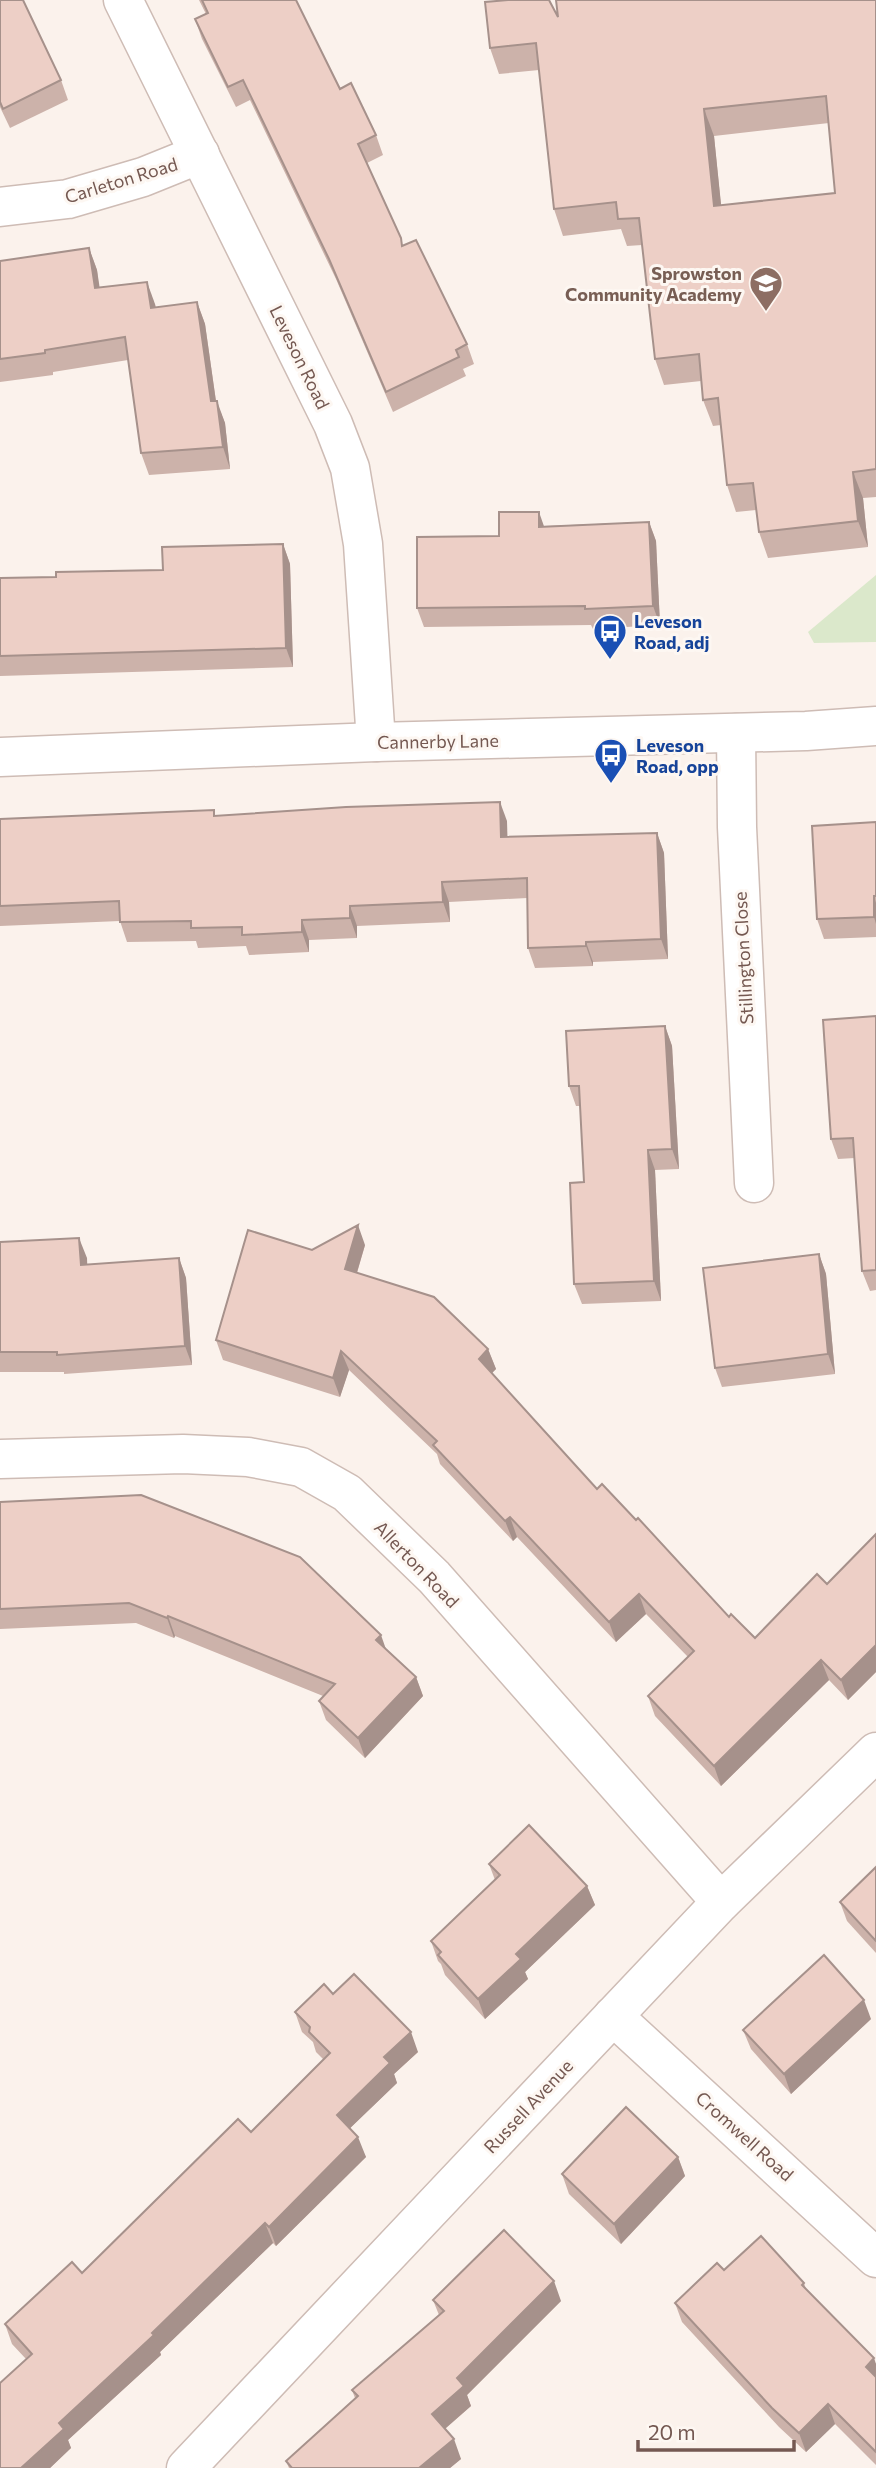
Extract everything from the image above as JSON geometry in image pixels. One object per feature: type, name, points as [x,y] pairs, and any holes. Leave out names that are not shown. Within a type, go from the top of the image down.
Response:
[{"type":"street","name":"Leveson Road","points":[[123,0],[333,424],[350,468],[363,544],[376,742]]},
{"type":"street","name":"Carleton Road","points":[[0,207],[68,199],[143,177],[200,154]]},
{"type":"street","name":"Cannerby Lane","points":[[0,757],[876,726]]},
{"type":"street","name":"Stillington Close","points":[[736,733],[737,827],[754,1183]]},
{"type":"street","name":"Allerton Road","points":[[0,1459],[183,1454],[248,1457],[301,1467],[347,1493],[433,1577],[721,1902]]},
{"type":"street","name":"Russell Avenue","points":[[187,2468],[721,1902],[876,1752]]},
{"type":"street","name":"Cromwell Road","points":[[613,2016],[876,2258]]},
{"type":"green space","points":[[876,575],[876,642],[814,643],[808,632]]},
{"type":"building","points":[[0,0],[23,0],[61,80],[3,109],[0,102]]},
{"type":"building","points":[[202,0],[296,0],[340,89],[351,83],[376,135],[358,144],[401,238],[402,246],[416,240],[467,344],[456,350],[459,357],[386,392],[329,259],[243,80],[228,87],[195,19],[208,13]]},
{"type":"building","name":"Sprowston Community Academy","points":[[549,0],[558,17],[556,0],[876,0],[876,469],[853,472],[858,521],[759,532],[753,483],[727,485],[718,398],[703,400],[699,354],[655,359],[639,218],[618,219],[616,202],[554,209],[536,43],[490,48],[485,2]],"holes":[[[826,96],[835,193],[714,206],[704,109]]]},
{"type":"building","points":[[89,248],[95,288],[147,282],[151,308],[197,302],[211,401],[217,401],[223,447],[141,453],[125,337],[0,359],[0,261]]},
{"type":"building","points":[[499,512],[539,512],[539,527],[649,522],[653,606],[585,609],[585,606],[417,608],[417,537],[499,536]]},
{"type":"building","points":[[283,544],[286,648],[0,656],[0,578],[56,577],[56,572],[163,570],[162,547]]},
{"type":"building","points":[[500,802],[501,837],[657,833],[661,939],[528,948],[527,878],[442,882],[443,902],[350,906],[350,918],[302,920],[302,932],[242,935],[242,927],[191,928],[191,921],[120,922],[119,901],[0,906],[0,819],[214,810],[214,816],[346,807]]},
{"type":"building","points":[[876,822],[874,917],[817,919],[812,826]]},
{"type":"building","points":[[876,1016],[876,1270],[862,1271],[853,1138],[831,1139],[823,1020]]},
{"type":"building","points":[[665,1026],[672,1149],[648,1150],[654,1281],[574,1284],[570,1183],[584,1182],[579,1086],[569,1086],[566,1031]]},
{"type":"building","points":[[358,1225],[345,1269],[434,1297],[488,1349],[479,1359],[597,1489],[602,1484],[636,1520],[638,1518],[729,1617],[731,1614],[755,1638],[817,1574],[827,1584],[876,1534],[876,1645],[841,1680],[821,1660],[714,1766],[648,1696],[694,1651],[639,1594],[609,1622],[510,1517],[505,1521],[433,1445],[437,1441],[341,1351],[333,1378],[216,1340],[248,1230],[312,1250]]},
{"type":"building","points":[[79,1238],[81,1265],[179,1258],[185,1346],[57,1355],[57,1352],[0,1352],[0,1242]]},
{"type":"building","points":[[819,1254],[828,1354],[715,1368],[703,1268]]},
{"type":"building","points":[[141,1495],[300,1557],[381,1635],[376,1640],[416,1677],[358,1738],[319,1701],[335,1684],[168,1616],[167,1618],[129,1603],[0,1609],[0,1502]]},
{"type":"building","points":[[529,1825],[587,1886],[516,1954],[521,1959],[478,1999],[438,1955],[441,1952],[431,1941],[500,1875],[489,1864]]},
{"type":"building","points":[[876,1867],[876,1941],[840,1902]]},
{"type":"building","points":[[824,1955],[864,2000],[784,2074],[743,2030]]},
{"type":"building","points":[[354,1974],[411,2032],[384,2057],[390,2063],[337,2115],[358,2137],[269,2227],[265,2223],[152,2333],[154,2335],[59,2423],[64,2429],[21,2468],[0,2468],[0,2383],[32,2354],[5,2324],[72,2262],[82,2273],[238,2119],[251,2132],[330,2053],[309,2032],[310,2027],[295,2012],[324,1984],[333,1994]]},
{"type":"building","points":[[626,2107],[678,2157],[614,2224],[562,2174]]},
{"type":"building","points":[[504,2230],[554,2281],[457,2378],[464,2386],[432,2414],[454,2439],[419,2468],[292,2468],[286,2461],[358,2396],[352,2390],[444,2311],[433,2300]]},
{"type":"building","points":[[761,2236],[804,2283],[802,2285],[874,2358],[866,2367],[876,2377],[876,2452],[828,2404],[799,2433],[772,2408],[675,2303],[717,2263],[724,2270]]},
{"type":"place","name":"Sprowston Community Academy","points":[[766,313]]},
{"type":"place","name":"Leveson Road, adj","points":[[610,661]]},
{"type":"place","name":"Leveson Road, opp","points":[[611,785]]}]
